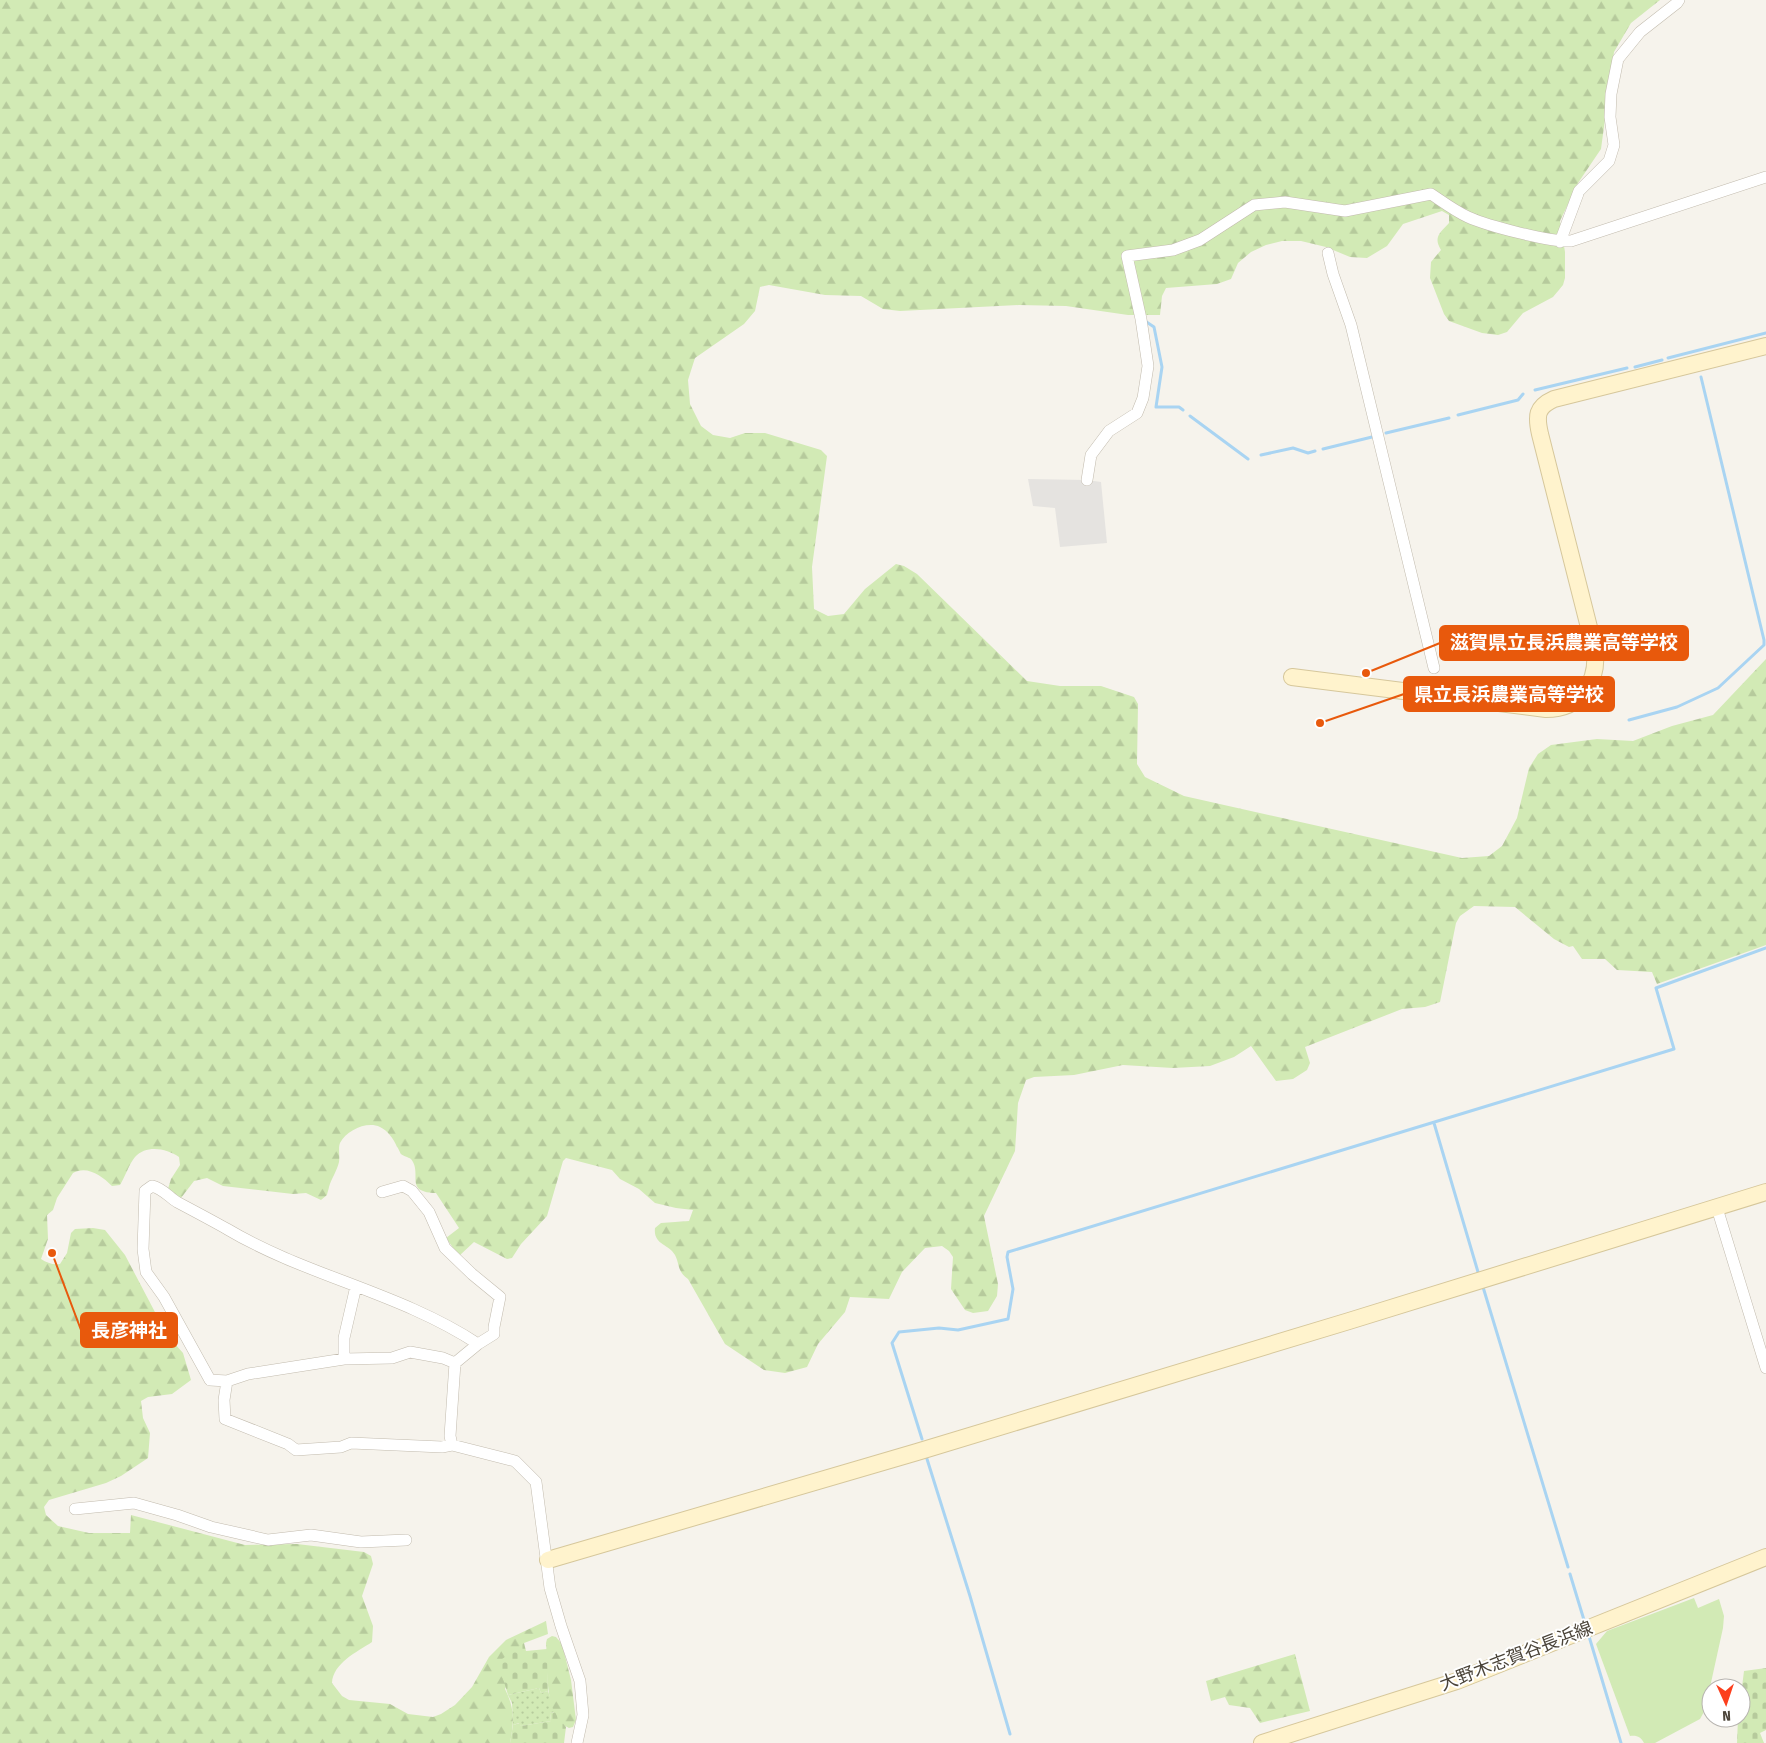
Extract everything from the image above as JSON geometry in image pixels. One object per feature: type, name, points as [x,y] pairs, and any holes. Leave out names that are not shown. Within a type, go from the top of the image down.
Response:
[{"type":"street","points":[[1560,242],[1579,191],[1609,161],[1614,145],[1610,117],[1611,94],[1618,59],[1640,32],[1679,0]]},
{"type":"street","points":[[1087,480],[1092,455],[1109,431],[1137,413],[1143,398],[1148,366],[1140,311],[1127,256],[1173,250],[1200,240],[1254,205],[1285,202],[1345,211],[1431,194],[1468,217],[1560,242],[1571,241],[1766,177]]},
{"type":"street","points":[[1328,253],[1333,274],[1351,326],[1434,668]]},
{"type":"street","points":[[1292,677],[1546,709],[1561,707],[1575,700],[1587,689],[1594,675],[1596,667],[1595,650],[1540,434],[1538,424],[1540,409],[1546,402],[1554,399],[1766,346]]},
{"type":"street","points":[[455,1364],[443,1358],[410,1352],[392,1358],[344,1359],[248,1374],[227,1381],[210,1380],[164,1297],[146,1272],[143,1249],[145,1191],[152,1186],[157,1187],[176,1201],[254,1246],[410,1308],[461,1333],[478,1344]]},
{"type":"street","points":[[382,1192],[403,1186],[412,1191],[429,1212],[445,1248],[500,1297],[494,1334],[478,1344],[455,1364],[450,1436],[452,1445]]},
{"type":"street","points":[[548,1560],[917,1452],[1766,1192]]},
{"type":"street","points":[[1717,1208],[1766,1368]]},
{"type":"street","points":[[344,1359],[344,1338],[356,1286]]},
{"type":"street","points":[[227,1381],[224,1400],[225,1419],[288,1444],[296,1450],[341,1448],[351,1443],[442,1447],[452,1445],[515,1461],[536,1482],[553,1598],[580,1681],[583,1715],[577,1743]]},
{"type":"street","points":[[75,1509],[134,1503],[211,1527],[268,1540],[311,1535],[361,1542],[406,1540]]},
{"type":"street","name":"大野木志賀谷長浜線","points":[[1262,1743],[1457,1681],[1766,1557]]},
{"type":"green space","points":[[0,0],[1660,0],[1631,23],[1614,52],[1601,149],[1578,183],[1560,221],[1565,252],[1565,278],[1563,285],[1553,297],[1523,313],[1507,332],[1498,335],[1482,333],[1449,321],[1444,314],[1430,278],[1431,262],[1441,250],[1438,242],[1439,235],[1449,223],[1449,215],[1442,211],[1403,224],[1387,246],[1367,258],[1350,257],[1326,247],[1301,241],[1282,241],[1266,245],[1251,252],[1238,263],[1231,279],[1217,284],[1166,288],[1162,296],[1160,315],[1128,315],[1066,306],[1019,305],[900,311],[883,309],[861,296],[825,295],[769,285],[760,287],[755,311],[744,324],[695,358],[688,380],[690,404],[701,426],[713,435],[730,438],[745,433],[765,433],[821,450],[827,456],[812,567],[814,609],[828,616],[844,614],[865,589],[896,564],[904,566],[917,574],[1027,681],[1060,686],[1101,686],[1134,697],[1138,704],[1137,764],[1145,777],[1184,796],[1462,858],[1489,856],[1502,846],[1517,818],[1529,768],[1538,754],[1551,745],[1597,739],[1633,741],[1672,726],[1713,715],[1766,659],[1766,945],[1657,984],[1652,972],[1617,970],[1605,959],[1582,959],[1573,946],[1569,947],[1554,939],[1515,907],[1474,906],[1460,916],[1456,923],[1440,1002],[1425,1007],[1402,1009],[1305,1047],[1310,1063],[1307,1070],[1293,1079],[1276,1081],[1251,1046],[1234,1057],[1210,1066],[1173,1068],[1123,1065],[1074,1075],[1034,1077],[1026,1080],[1018,1103],[1015,1151],[984,1216],[998,1284],[997,1296],[988,1311],[973,1313],[965,1310],[951,1289],[953,1257],[942,1246],[925,1248],[902,1272],[889,1299],[850,1297],[845,1312],[818,1344],[807,1367],[785,1373],[764,1370],[725,1344],[688,1279],[680,1271],[675,1255],[656,1238],[655,1228],[661,1223],[689,1221],[693,1210],[655,1203],[639,1189],[620,1179],[612,1170],[566,1158],[563,1161],[547,1216],[521,1244],[512,1258],[507,1259],[474,1242],[459,1256],[446,1238],[459,1228],[436,1193],[426,1192],[417,1186],[414,1165],[411,1159],[401,1154],[394,1141],[383,1128],[375,1125],[358,1128],[343,1138],[339,1145],[338,1165],[327,1195],[321,1200],[306,1193],[293,1194],[223,1186],[207,1178],[194,1181],[181,1198],[167,1192],[171,1179],[180,1165],[179,1157],[157,1149],[145,1150],[135,1157],[120,1185],[112,1186],[99,1175],[89,1171],[84,1170],[73,1173],[57,1198],[53,1210],[47,1215],[48,1239],[41,1259],[46,1262],[60,1264],[67,1253],[71,1233],[75,1229],[93,1228],[105,1230],[125,1255],[167,1335],[183,1353],[191,1380],[172,1394],[148,1397],[141,1401],[143,1418],[150,1433],[148,1458],[121,1476],[106,1483],[49,1500],[44,1507],[46,1515],[58,1526],[89,1533],[130,1533],[131,1515],[245,1545],[297,1544],[364,1552],[371,1556],[373,1564],[362,1596],[373,1626],[372,1642],[341,1664],[333,1676],[332,1683],[342,1696],[349,1700],[390,1704],[408,1714],[433,1717],[441,1714],[455,1705],[472,1687],[489,1657],[506,1640],[546,1621],[548,1634],[524,1643],[505,1689],[511,1703],[513,1716],[510,1743],[0,1743]]},
{"type":"green space","points":[[1694,1598],[1698,1608],[1719,1599],[1724,1616],[1723,1628],[1712,1678],[1701,1678],[1700,1719],[1655,1743],[1644,1743],[1638,1737],[1630,1736],[1596,1644],[1607,1631]]},
{"type":"green space","points":[[552,1636],[556,1637],[562,1644],[571,1680],[576,1720],[573,1727],[569,1728],[561,1722],[555,1713],[548,1690],[546,1643],[547,1639]]},
{"type":"green space","points":[[524,1643],[526,1651],[547,1649],[548,1691],[541,1693],[539,1688],[508,1695],[498,1662]]},
{"type":"green space","points":[[1295,1654],[1310,1711],[1260,1723],[1250,1708],[1229,1705],[1225,1697],[1211,1701],[1206,1681]]},
{"type":"green space","points":[[1766,1668],[1766,1730],[1760,1733],[1764,1743],[1737,1743],[1738,1728],[1751,1728],[1751,1678],[1743,1678],[1744,1671]]},
{"type":"green space","points":[[539,1688],[541,1693],[548,1691],[555,1712],[550,1713],[551,1721],[521,1726],[519,1723],[513,1725],[512,1703],[508,1695]]},
{"type":"green space","points":[[555,1712],[566,1727],[564,1743],[510,1743],[513,1725],[520,1723],[521,1726],[551,1721],[550,1713]]},
{"type":"shaded area","points":[[1028,479],[1101,482],[1107,543],[1060,547],[1055,508],[1033,506]]},
{"type":"waterway","points":[[1145,321],[1154,327],[1162,367],[1156,407],[1179,407],[1183,410]]},
{"type":"waterway","points":[[1668,358],[1766,333]]},
{"type":"waterway","points":[[1635,367],[1662,360]]},
{"type":"waterway","points":[[1535,390],[1627,368]]},
{"type":"waterway","points":[[1629,720],[1677,707],[1718,688],[1764,645],[1701,377]]},
{"type":"waterway","points":[[1458,415],[1518,400],[1523,394]]},
{"type":"waterway","points":[[1190,416],[1248,459]]},
{"type":"waterway","points":[[1386,433],[1449,418]]},
{"type":"waterway","points":[[1323,449],[1372,437]]},
{"type":"waterway","points":[[1261,455],[1293,448],[1308,453],[1315,451]]},
{"type":"waterway","points":[[922,1439],[892,1343],[899,1332],[939,1328],[958,1330],[1008,1319],[1013,1289],[1007,1257],[1008,1252],[1674,1049],[1656,988],[1766,948]]},
{"type":"waterway","points":[[1434,1123],[1478,1272]]},
{"type":"waterway","points":[[1483,1287],[1568,1567]]},
{"type":"waterway","points":[[927,1459],[970,1596],[1010,1734]]},
{"type":"waterway","points":[[1570,1574],[1584,1620]]},
{"type":"waterway","points":[[1588,1633],[1621,1743]]},
{"type":"place","name":"滋賀県立長浜農業高等学校","points":[[1366,673]]},
{"type":"place","name":"県立長浜農業高等学校","points":[[1320,723]]},
{"type":"place","name":"長彦神社","points":[[52,1253]]}]
